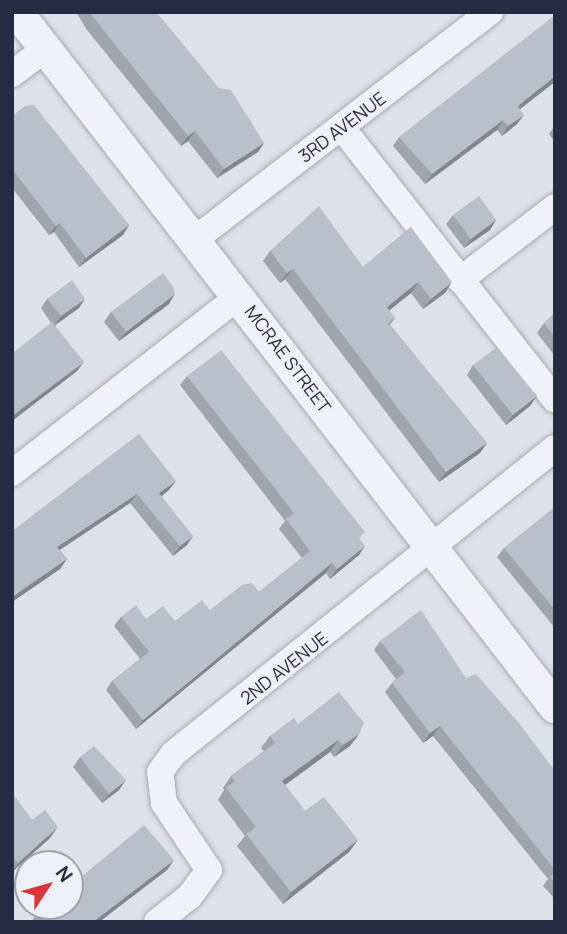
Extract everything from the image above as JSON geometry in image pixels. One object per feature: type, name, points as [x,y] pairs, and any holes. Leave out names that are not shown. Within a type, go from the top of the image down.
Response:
[{"type":"street","name":"MCRAE STREET","points":[[17,12],[555,707]]},
{"type":"street","name":"3RD AVENUE","points":[[194,240],[490,12]]},
{"type":"street","points":[[12,74],[46,49]]},
{"type":"street","points":[[342,128],[555,400]]},
{"type":"street","points":[[460,280],[555,207]]},
{"type":"street","points":[[12,472],[239,296]]},
{"type":"street","name":"2ND AVENUE","points":[[157,922],[190,896],[209,870],[164,803],[160,772],[173,754],[434,551],[555,448]]},
{"type":"building","points":[[89,12],[156,12],[219,88],[231,90],[264,143],[224,169],[195,131],[188,136]]},
{"type":"building","points":[[555,15],[555,76],[518,106],[524,115],[508,126],[503,120],[432,174],[399,137]]},
{"type":"building","points":[[34,105],[129,225],[86,258],[60,223],[56,226],[12,169],[12,116],[25,106]]},
{"type":"building","points":[[479,196],[496,220],[471,239],[453,215]]},
{"type":"building","points":[[319,206],[363,267],[411,227],[452,282],[431,299],[418,282],[387,307],[395,318],[388,323],[487,443],[446,472],[293,269],[287,273],[270,251]]},
{"type":"building","points":[[163,273],[174,288],[175,294],[126,332],[111,312]]},
{"type":"building","points":[[72,280],[85,299],[61,316],[47,299]]},
{"type":"building","points":[[555,313],[555,338],[544,323]]},
{"type":"building","points":[[52,322],[84,362],[12,416],[12,354]]},
{"type":"building","points":[[497,347],[537,396],[513,415],[473,365]]},
{"type":"building","points":[[221,350],[365,532],[359,538],[365,546],[337,569],[332,563],[143,720],[112,681],[149,652],[121,617],[136,605],[146,619],[163,606],[175,621],[202,600],[210,610],[242,585],[252,583],[259,592],[310,551],[286,519],[294,513],[187,376]]},
{"type":"building","points":[[139,434],[176,481],[159,493],[193,536],[180,546],[137,494],[57,547],[67,559],[12,597],[12,531]]},
{"type":"building","points":[[555,507],[554,546],[555,610],[504,548]]},
{"type":"building","points":[[421,610],[466,678],[476,674],[519,723],[555,771],[555,870],[440,726],[430,733],[392,683],[405,672],[380,641]]},
{"type":"building","points":[[339,692],[364,723],[359,734],[343,745],[338,740],[282,781],[305,811],[324,797],[358,840],[291,892],[246,834],[256,827],[226,788],[235,781],[231,776],[275,743],[270,736],[294,718],[298,724]]},
{"type":"building","points":[[94,746],[126,780],[109,794],[80,757]]},
{"type":"building","points":[[12,793],[32,820],[45,810],[58,827],[32,850],[14,850],[14,858]]},
{"type":"building","points":[[144,825],[174,860],[93,922],[45,922],[44,920],[84,920],[84,874]]}]
